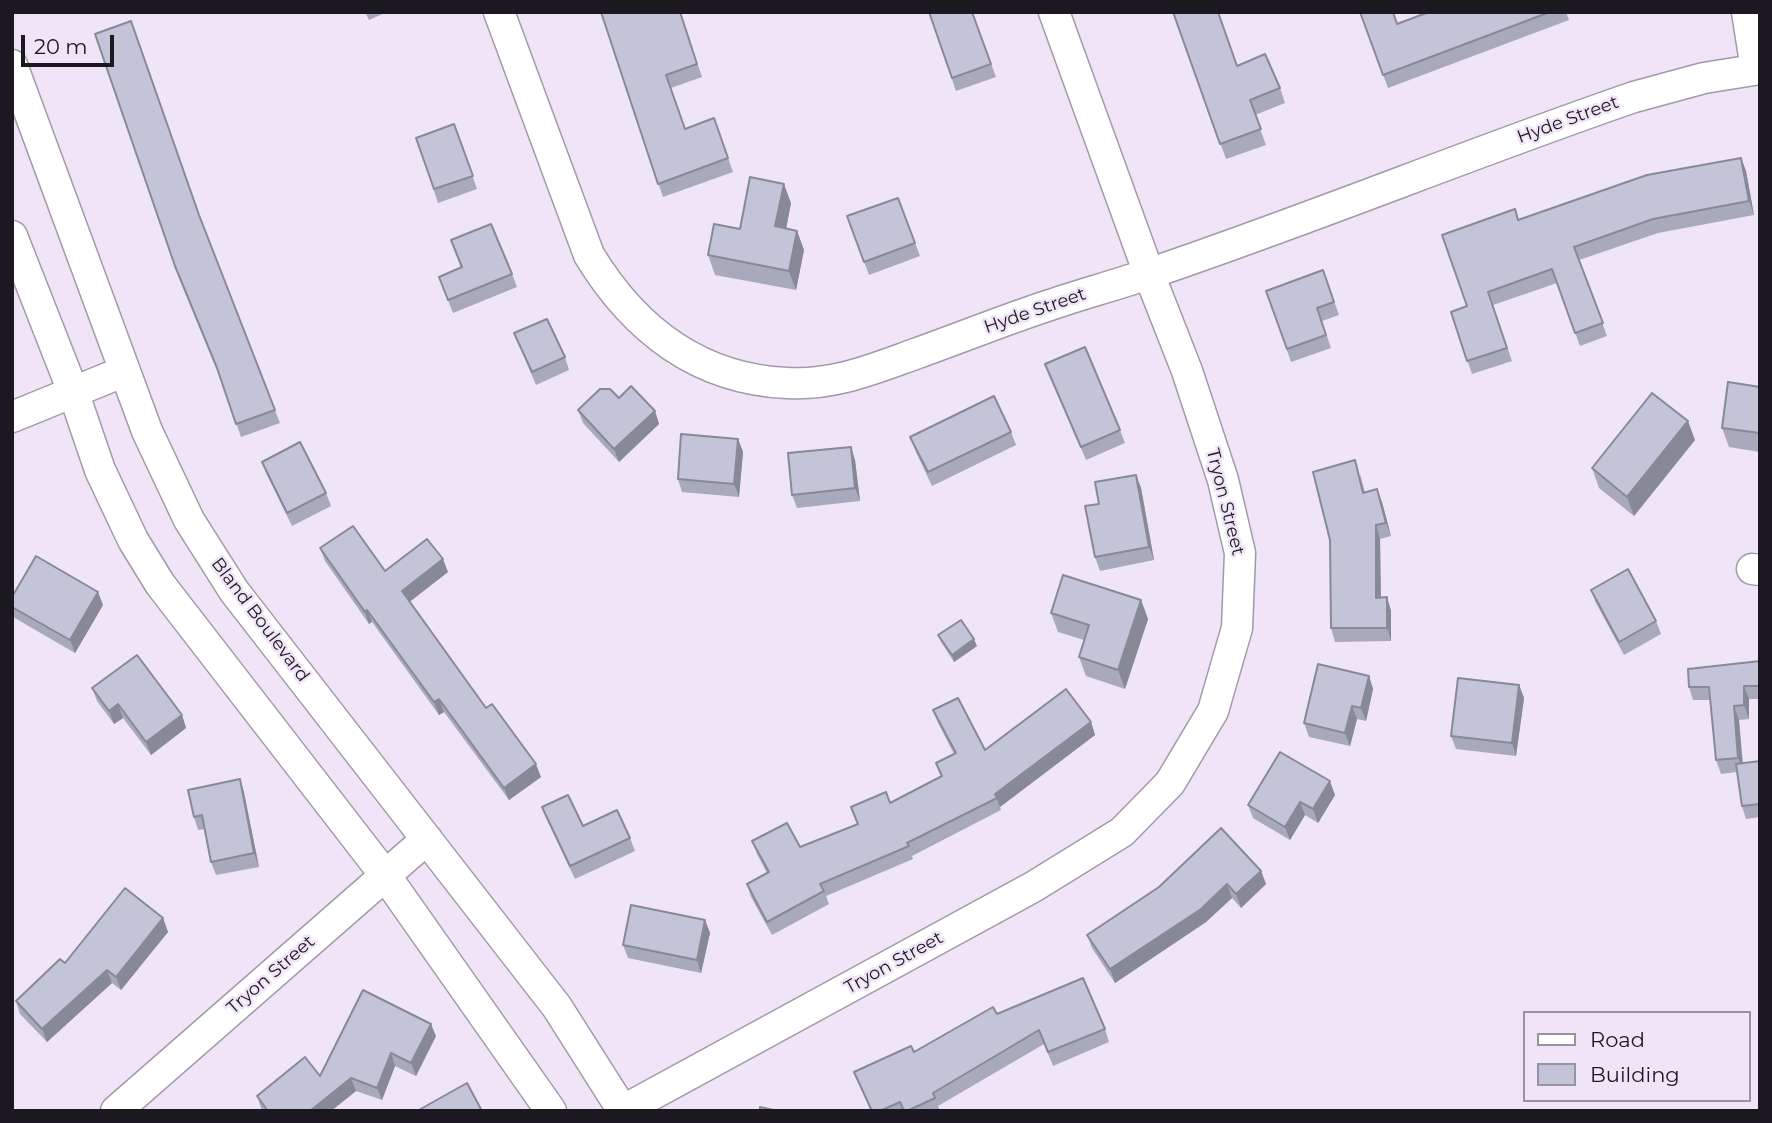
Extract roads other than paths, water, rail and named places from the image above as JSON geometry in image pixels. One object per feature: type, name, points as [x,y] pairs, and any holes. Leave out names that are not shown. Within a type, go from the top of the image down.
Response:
[{"type":"street","name":"Hyde Street","points":[[499,12],[589,255],[608,286],[635,318],[668,344],[704,364],[744,377],[786,383],[848,378],[1049,305],[1149,274],[1634,97],[1704,78],[1758,69]]},
{"type":"street","name":"Tryon Street","points":[[623,1111],[1033,887],[1122,832],[1170,783],[1213,711],[1237,628],[1240,553],[1223,480],[1187,371],[1054,12]]},
{"type":"street","points":[[1747,12],[1758,69]]},
{"type":"street","name":"Bland Boulevard","points":[[12,65],[125,371],[164,470],[189,520],[234,591],[557,1007],[623,1111]]},
{"type":"street","points":[[12,236],[74,394],[100,470],[133,540],[160,584],[385,875],[551,1111]]},
{"type":"street","points":[[12,417],[125,371]]},
{"type":"street","name":"Tryon Street","points":[[116,1111],[427,839]]}]
